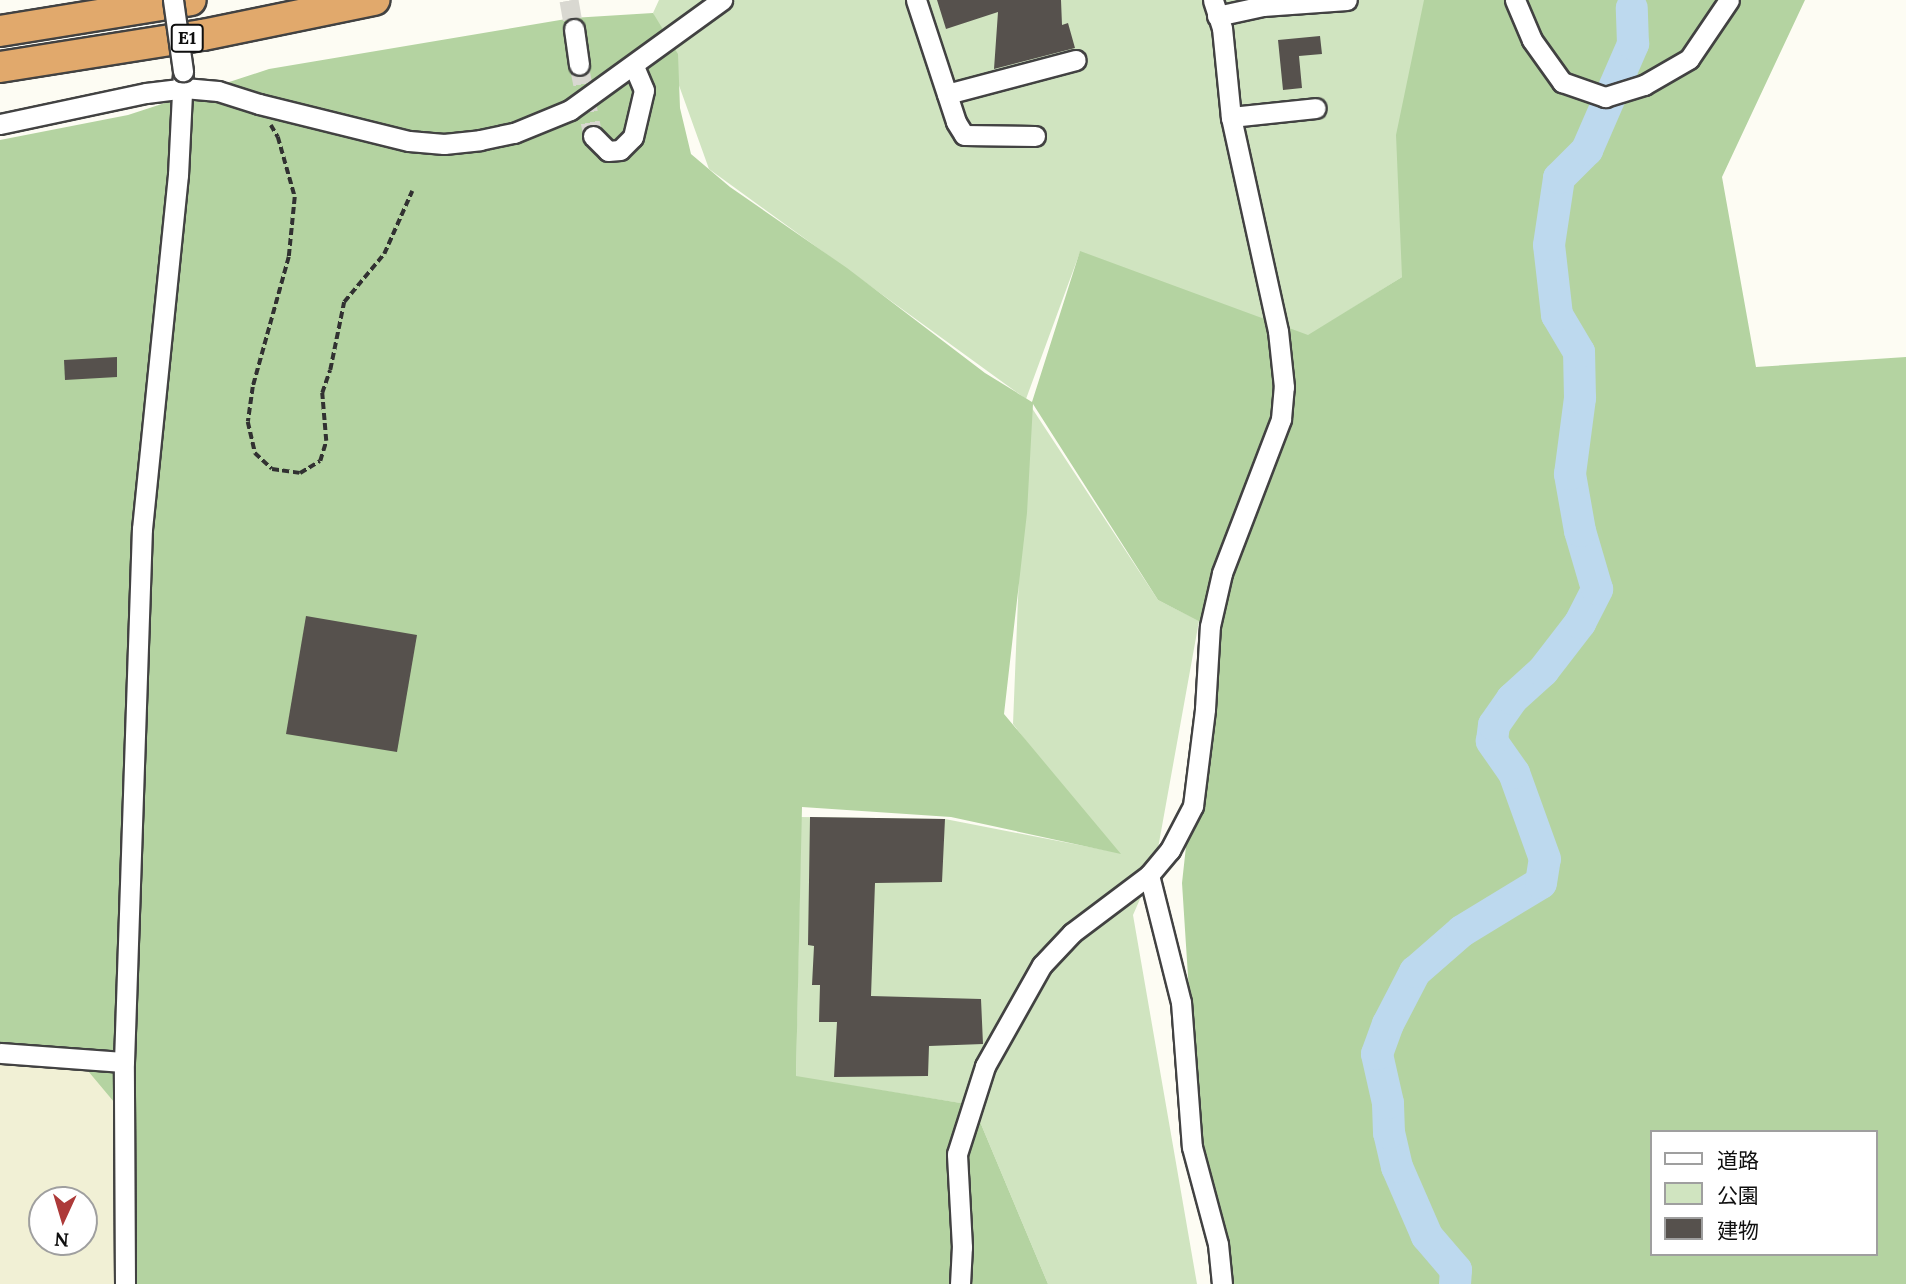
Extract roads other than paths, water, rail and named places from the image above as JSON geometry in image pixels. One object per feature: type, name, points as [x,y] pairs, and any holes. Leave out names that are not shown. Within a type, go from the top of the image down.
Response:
[{"type":"highway","name":"E1","points":[[0,31],[191,0]]},
{"type":"highway","name":"E1","points":[[0,67],[203,35],[373,0]]},
{"type":"street","points":[[125,1284],[124,1062],[142,529],[184,80],[173,0]]},
{"type":"street","points":[[0,124],[146,93],[184,80],[259,104],[410,141],[444,144],[468,141],[514,133],[570,110],[722,0]]},
{"type":"street","points":[[916,0],[947,94],[964,135],[1035,136]]},
{"type":"street","points":[[960,1284],[962,1247],[957,1154],[985,1066],[1022,996],[1042,965],[1072,933],[1149,875],[1170,850],[1193,806],[1205,709],[1210,626],[1222,573],[1281,419],[1284,387],[1278,331],[1231,117],[1222,28],[1215,8],[1347,0]]},
{"type":"street","points":[[1515,0],[1532,40],[1562,82],[1605,97],[1644,85],[1689,59],[1729,0]]},
{"type":"street","points":[[573,29],[579,65]]},
{"type":"street","points":[[947,94],[1076,60]]},
{"type":"street","points":[[593,135],[608,151],[620,150],[633,137],[644,90],[634,66]]},
{"type":"street","points":[[1231,117],[1316,108]]},
{"type":"street","points":[[1149,875],[1181,1002],[1192,1147],[1218,1244],[1222,1284]]},
{"type":"street","points":[[0,1053],[124,1062]]},
{"type":"waterway","points":[[1455,1284],[1456,1270],[1427,1236],[1397,1167],[1389,1133],[1388,1103],[1377,1054],[1388,1024],[1415,972],[1462,931],[1541,883],[1545,859],[1514,773],[1492,741],[1494,725],[1512,699],[1543,671],[1580,623],[1597,589],[1580,531],[1570,474],[1580,398],[1579,352],[1557,315],[1549,245],[1559,178],[1587,150],[1633,44],[1632,8]]},
{"type":"tunnel","points":[[569,0],[574,29]]},
{"type":"tunnel","points":[[579,65],[593,136]]}]
